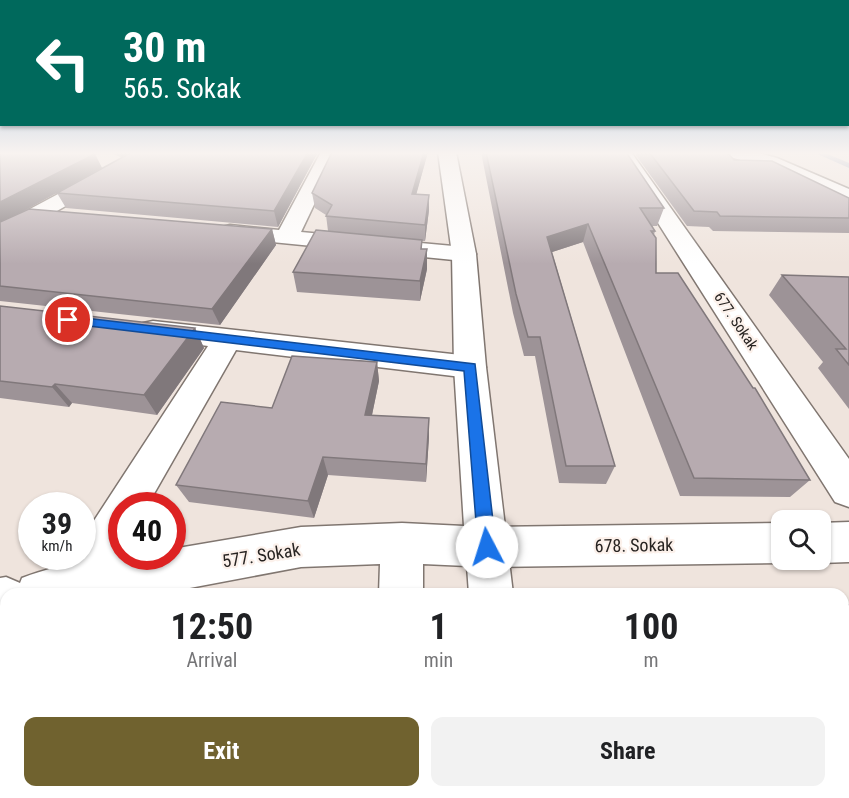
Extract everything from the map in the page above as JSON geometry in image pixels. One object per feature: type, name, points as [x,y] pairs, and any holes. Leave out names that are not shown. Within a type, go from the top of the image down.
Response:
[{"type":"street","points":[[0,234],[74,189]]},
{"type":"street","points":[[286,238],[311,189]]},
{"type":"street","points":[[453,189],[464,254],[470,367],[490,588]]},
{"type":"street","name":"677. Sokak","points":[[647,189],[849,490]]},
{"type":"street","points":[[831,189],[849,197]]},
{"type":"street","points":[[34,215],[79,218]]},
{"type":"street","points":[[204,229],[464,254]]},
{"type":"street","points":[[125,327],[470,367]]},
{"type":"street","points":[[134,492],[227,339]]},
{"type":"street","points":[[60,588],[108,530]]},
{"type":"street","points":[[831,543],[849,542]]},
{"type":"street","points":[[401,588],[402,543]]},
{"type":"street","name":"577. Sokak","points":[[69,588],[301,547],[402,543],[487,547]]},
{"type":"street","name":"678. Sokak","points":[[487,547],[771,543]]},
{"type":"building","points":[[0,189],[25,189],[0,202]]},
{"type":"building","points":[[64,189],[287,189],[274,211],[57,193]]},
{"type":"building","points":[[314,189],[413,189],[412,194],[429,195],[425,225],[326,216],[332,205],[312,193]]},
{"type":"building","points":[[494,189],[651,189],[664,208],[640,208],[655,231],[651,231],[656,238],[656,273],[678,273],[755,388],[810,480],[694,478],[588,224],[547,237],[615,466],[566,466],[540,337],[528,337],[516,294]]},
{"type":"building","points":[[677,189],[831,189],[849,198],[849,218],[720,216],[717,212],[694,211]]},
{"type":"building","points":[[29,209],[272,229],[212,309],[0,286],[0,222]]},
{"type":"building","points":[[316,230],[422,240],[421,249],[427,249],[420,281],[293,272]]},
{"type":"building","points":[[782,275],[849,277],[849,365],[836,349],[846,349]]},
{"type":"building","points":[[0,306],[195,328],[144,395],[55,384],[52,387],[0,381]]},
{"type":"building","points":[[292,356],[377,362],[365,415],[429,418],[426,464],[323,457],[308,501],[176,485],[221,402],[272,408]]},
{"type":"route","points":[[68,320],[470,367],[487,547]]}]
